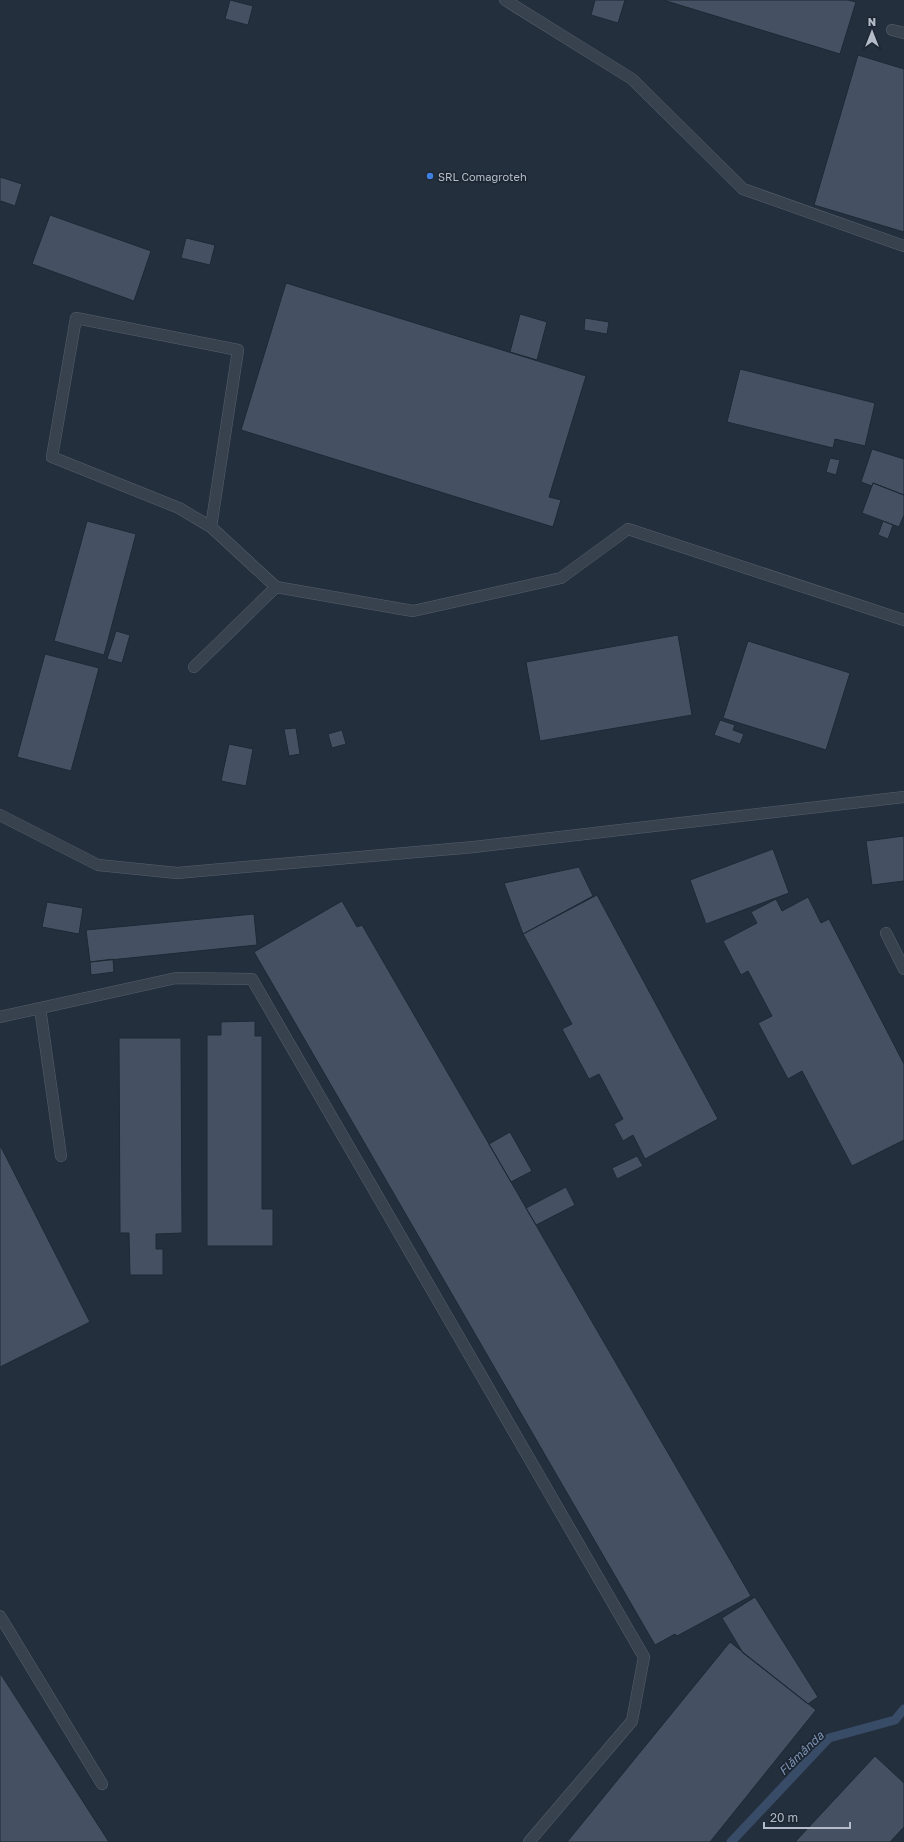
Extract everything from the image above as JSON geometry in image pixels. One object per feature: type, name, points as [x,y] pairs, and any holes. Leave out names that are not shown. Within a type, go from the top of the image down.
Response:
[{"type":"lane","points":[[505,0],[632,79],[743,189],[904,246]]},
{"type":"lane","points":[[892,30],[904,33]]},
{"type":"lane","points":[[211,527],[238,350],[76,318],[52,457],[178,508],[211,527],[276,587],[413,611],[561,578],[628,529],[904,620]]},
{"type":"lane","points":[[194,666],[276,587]]},
{"type":"lane","points":[[0,815],[98,864],[177,873],[474,847],[904,797]]},
{"type":"lane","points":[[886,933],[904,969]]},
{"type":"lane","points":[[0,1017],[176,978],[252,980],[644,1657],[632,1721],[529,1842]]},
{"type":"lane","points":[[40,1008],[61,1156]]},
{"type":"lane","points":[[0,1616],[102,1784]]},
{"type":"building","points":[[230,0],[253,6],[248,25],[225,19]]},
{"type":"building","points":[[595,0],[625,0],[618,23],[591,15]]},
{"type":"building","points":[[663,0],[848,0],[856,2],[840,54]]},
{"type":"building","points":[[858,55],[904,69],[904,232],[814,205]]},
{"type":"building","points":[[0,177],[22,184],[15,206],[1,201],[0,203]]},
{"type":"building","points":[[50,215],[151,251],[134,301],[32,264]]},
{"type":"building","points":[[186,238],[215,245],[210,265],[181,258]]},
{"type":"building","points":[[286,283],[586,376],[549,497],[561,500],[553,527],[241,430]]},
{"type":"building","points":[[520,314],[547,322],[537,360],[510,352]]},
{"type":"building","points":[[585,318],[609,322],[607,334],[584,330]]},
{"type":"building","points":[[740,369],[875,403],[865,446],[835,439],[833,448],[727,422]]},
{"type":"building","points":[[872,449],[904,459],[904,495],[873,483],[872,486],[861,482]]},
{"type":"building","points":[[830,458],[840,460],[836,475],[826,472]]},
{"type":"building","points":[[873,483],[904,495],[904,515],[899,527],[862,513]]},
{"type":"building","points":[[87,521],[136,534],[104,655],[54,641]]},
{"type":"building","points":[[883,521],[893,525],[888,539],[878,535]]},
{"type":"building","points":[[116,631],[130,635],[122,663],[107,659]]},
{"type":"building","points":[[678,635],[692,715],[540,741],[526,662]]},
{"type":"building","points":[[748,641],[850,673],[826,750],[723,718]]},
{"type":"building","points":[[45,654],[99,668],[71,771],[17,757]]},
{"type":"building","points":[[720,720],[735,725],[733,730],[744,734],[740,744],[714,735]]},
{"type":"building","points":[[296,728],[300,754],[289,756],[284,729]]},
{"type":"building","points":[[342,730],[346,744],[332,748],[328,734]]},
{"type":"building","points":[[229,744],[253,749],[246,786],[221,781]]},
{"type":"building","points":[[904,836],[904,881],[872,885],[866,841]]},
{"type":"building","points":[[773,849],[789,893],[706,924],[690,880]]},
{"type":"building","points":[[579,867],[593,896],[523,934],[504,883]]},
{"type":"building","points":[[597,895],[718,1119],[645,1159],[633,1135],[623,1141],[614,1124],[623,1119],[599,1074],[589,1079],[562,1029],[572,1024],[523,934]]},
{"type":"building","points":[[808,897],[821,923],[829,919],[904,1064],[904,1140],[852,1166],[802,1071],[788,1079],[758,1023],[772,1016],[748,971],[741,975],[723,941],[757,923],[751,912],[776,899],[782,911]]},
{"type":"building","points":[[342,901],[357,927],[362,925],[751,1596],[677,1636],[675,1634],[655,1645],[254,952]]},
{"type":"building","points":[[47,902],[83,908],[79,934],[42,927]]},
{"type":"building","points":[[254,914],[257,945],[90,962],[86,930]]},
{"type":"building","points":[[113,959],[114,972],[91,975],[90,962]]},
{"type":"building","points":[[255,1021],[255,1036],[262,1036],[262,1209],[273,1209],[273,1246],[207,1246],[207,1035],[221,1035],[221,1022]]},
{"type":"building","points":[[119,1038],[181,1038],[182,1233],[156,1234],[156,1249],[163,1249],[163,1275],[130,1275],[129,1233],[120,1233]]},
{"type":"building","points":[[510,1132],[532,1171],[511,1182],[489,1144]]},
{"type":"building","points":[[0,1145],[90,1322],[0,1367]]},
{"type":"building","points":[[637,1156],[643,1166],[617,1179],[612,1168]]},
{"type":"building","points":[[566,1187],[575,1205],[536,1225],[526,1208]]},
{"type":"building","points":[[755,1597],[818,1697],[808,1704],[743,1653],[722,1618]]},
{"type":"building","points":[[730,1642],[816,1710],[710,1842],[567,1842]]},
{"type":"building","points":[[0,1673],[109,1842],[0,1842]]},
{"type":"building","points":[[875,1756],[904,1783],[904,1827],[890,1842],[795,1842]]},
{"type":"waterway","name":"Flămânda","points":[[731,1842],[829,1738],[895,1720],[904,1709]]},
{"type":"place","name":"SRL Comagroteh","points":[[430,176]]}]
